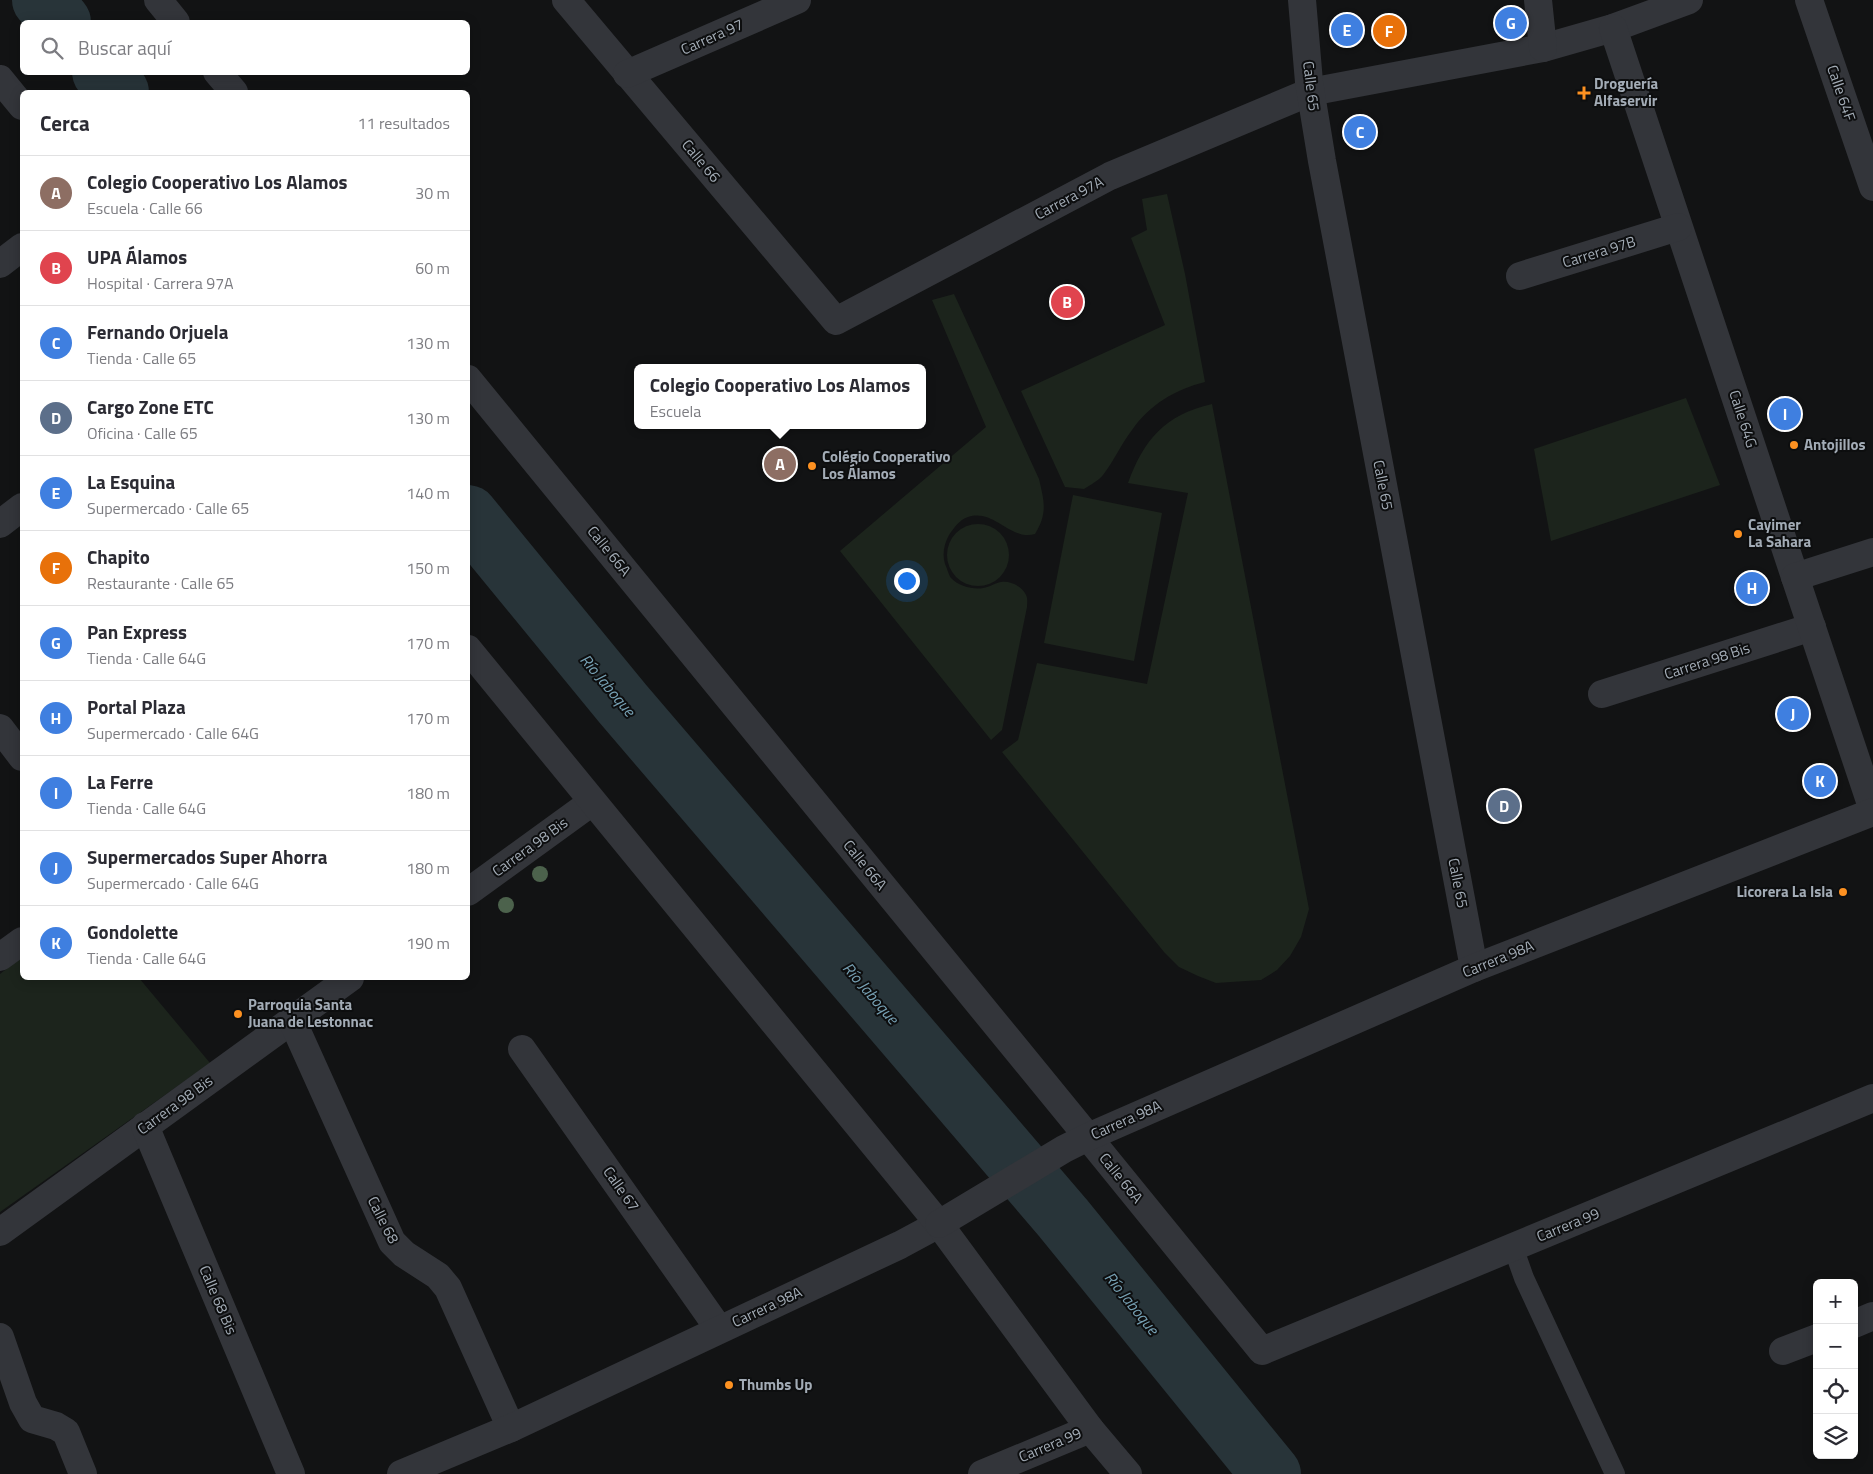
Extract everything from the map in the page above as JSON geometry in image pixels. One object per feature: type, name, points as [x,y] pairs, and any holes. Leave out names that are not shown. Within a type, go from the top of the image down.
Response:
[{"type":"street","points":[[158,0],[174,20]]},
{"type":"street","name":"Calle 66","points":[[566,0],[836,321]]},
{"type":"street","name":"Carrera 97","points":[[628,74],[797,0]]},
{"type":"street","name":"Calle 65","points":[[1302,0],[1310,92],[1322,161],[1474,968]]},
{"type":"street","points":[[1538,0],[1543,48]]},
{"type":"street","name":"Carrera 97A","points":[[836,321],[1110,176],[1310,92],[1543,48],[1613,28],[1689,0]]},
{"type":"street","name":"Calle 64F","points":[[1809,0],[1873,187]]},
{"type":"street","name":"Calle 64G","points":[[1613,28],[1873,811]]},
{"type":"street","points":[[220,75],[232,90]]},
{"type":"street","points":[[0,79],[20,104]]},
{"type":"street","name":"Carrera 97B","points":[[1520,276],[1678,227]]},
{"type":"street","points":[[0,264],[20,249]]},
{"type":"street","name":"Calle 66A","points":[[470,381],[1262,1351]]},
{"type":"street","points":[[0,524],[20,509]]},
{"type":"street","points":[[1795,577],[1873,552]]},
{"type":"street","name":"Carrera 98 Bis","points":[[1602,694],[1812,627]]},
{"type":"street","points":[[470,651],[592,802],[948,1219],[1090,1428],[1128,1474]]},
{"type":"street","points":[[0,728],[20,754]]},
{"type":"street","name":"Carrera 98 Bis","points":[[470,891],[592,802]]},
{"type":"street","name":"Carrera 98A","points":[[401,1474],[511,1428],[900,1246],[1064,1149],[1088,1137],[1474,968],[1873,811]]},
{"type":"street","points":[[0,958],[20,943]]},
{"type":"street","name":"Carrera 98 Bis","points":[[0,1232],[347,980]]},
{"type":"street","name":"Calle 68","points":[[292,1020],[392,1242],[404,1254],[438,1276],[448,1288],[511,1428]]},
{"type":"street","name":"Calle 67","points":[[522,1049],[720,1329]]},
{"type":"street","name":"Carrera 99","points":[[1262,1351],[1873,1098]]},
{"type":"street","name":"Calle 68 Bis","points":[[146,1126],[291,1474]]},
{"type":"street","points":[[1858,1322],[1873,1316]]},
{"type":"street","points":[[0,1337],[23,1402],[32,1419],[56,1426],[66,1432],[83,1474]]},
{"type":"street","points":[[1783,1351],[1813,1340]]},
{"type":"street","name":"Carrera 99","points":[[982,1474],[1090,1428]]},
{"type":"lane","points":[[1513,1247],[1524,1278],[1615,1474]]},
{"type":"shaded area","points":[[1167,194],[1185,274],[1205,382],[1184,389],[1164,399],[1146,413],[1128,435],[1103,475],[1096,481],[1084,489],[1065,487],[1021,391],[1165,325],[1131,238],[1147,230],[1142,199]]},
{"type":"shaded area","points":[[954,294],[1039,479],[1044,507],[1042,520],[1035,534],[1026,535],[1018,533],[994,520],[977,515],[965,518],[959,522],[949,535],[945,545],[945,564],[950,577],[954,581],[971,588],[1008,582],[1022,589],[1027,598],[1027,607],[1002,730],[991,740],[840,551],[986,427],[932,300]]},
{"type":"shaded area","points":[[1686,398],[1720,485],[1551,541],[1534,449]]},
{"type":"shaded area","points":[[1212,404],[1309,909],[1301,937],[1290,956],[1277,970],[1261,980],[1216,983],[1179,967],[1164,952],[1002,752],[1018,740],[1037,663],[1147,684],[1188,493],[1128,483],[1141,454],[1158,431],[1181,415]]},
{"type":"shaded area","points":[[1073,495],[1162,513],[1134,661],[1044,643]]},
{"type":"shaded area","points":[[972,524],[984,524],[1000,533],[1007,543],[1009,555],[1007,567],[1000,577],[984,586],[972,586],[961,581],[952,572],[947,561],[947,549],[952,538],[961,529]]},
{"type":"shaded area","points":[[20,959],[20,980],[141,980],[210,1063],[0,1212],[0,974]]},
{"type":"waterway","name":"Río Jaboque","points":[[42,0],[59,20]]},
{"type":"waterway","name":"Río Jaboque","points":[[105,75],[117,90]]},
{"type":"waterway","name":"Río Jaboque","points":[[470,517],[623,704],[1063,1218],[1271,1474]]},
{"type":"place","name":"Pan Express","points":[[1511,23]]},
{"type":"place","name":"La Esquina","points":[[1347,30]]},
{"type":"place","name":"Chapito","points":[[1389,31]]},
{"type":"place","name":"Droguería Alfaservir","points":[[1584,93]]},
{"type":"place","name":"Fernando Orjuela","points":[[1360,132]]},
{"type":"place","name":"UPA Álamos","points":[[1067,302]]},
{"type":"place","name":"La Ferre","points":[[1785,414]]},
{"type":"place","name":"Antojillos","points":[[1794,445]]},
{"type":"place","name":"Colegio Cooperativo Los Alamos","points":[[780,464]]},
{"type":"place","name":"Colégio Cooperativo Los Álamos","points":[[812,466]]},
{"type":"place","name":"Cayimer La Sahara","points":[[1738,534]]},
{"type":"place","name":"Portal Plaza","points":[[1752,588]]},
{"type":"place","name":"Supermercados Super Ahorra","points":[[1793,714]]},
{"type":"place","name":"Gondolette","points":[[1820,781]]},
{"type":"place","name":"Cargo Zone ETC","points":[[1504,806]]},
{"type":"place","name":"Licorera La Isla","points":[[1843,892]]},
{"type":"place","name":"Parroquia Santa Juana de Lestonnac","points":[[238,1014]]},
{"type":"place","name":"Thumbs Up","points":[[729,1385]]}]
